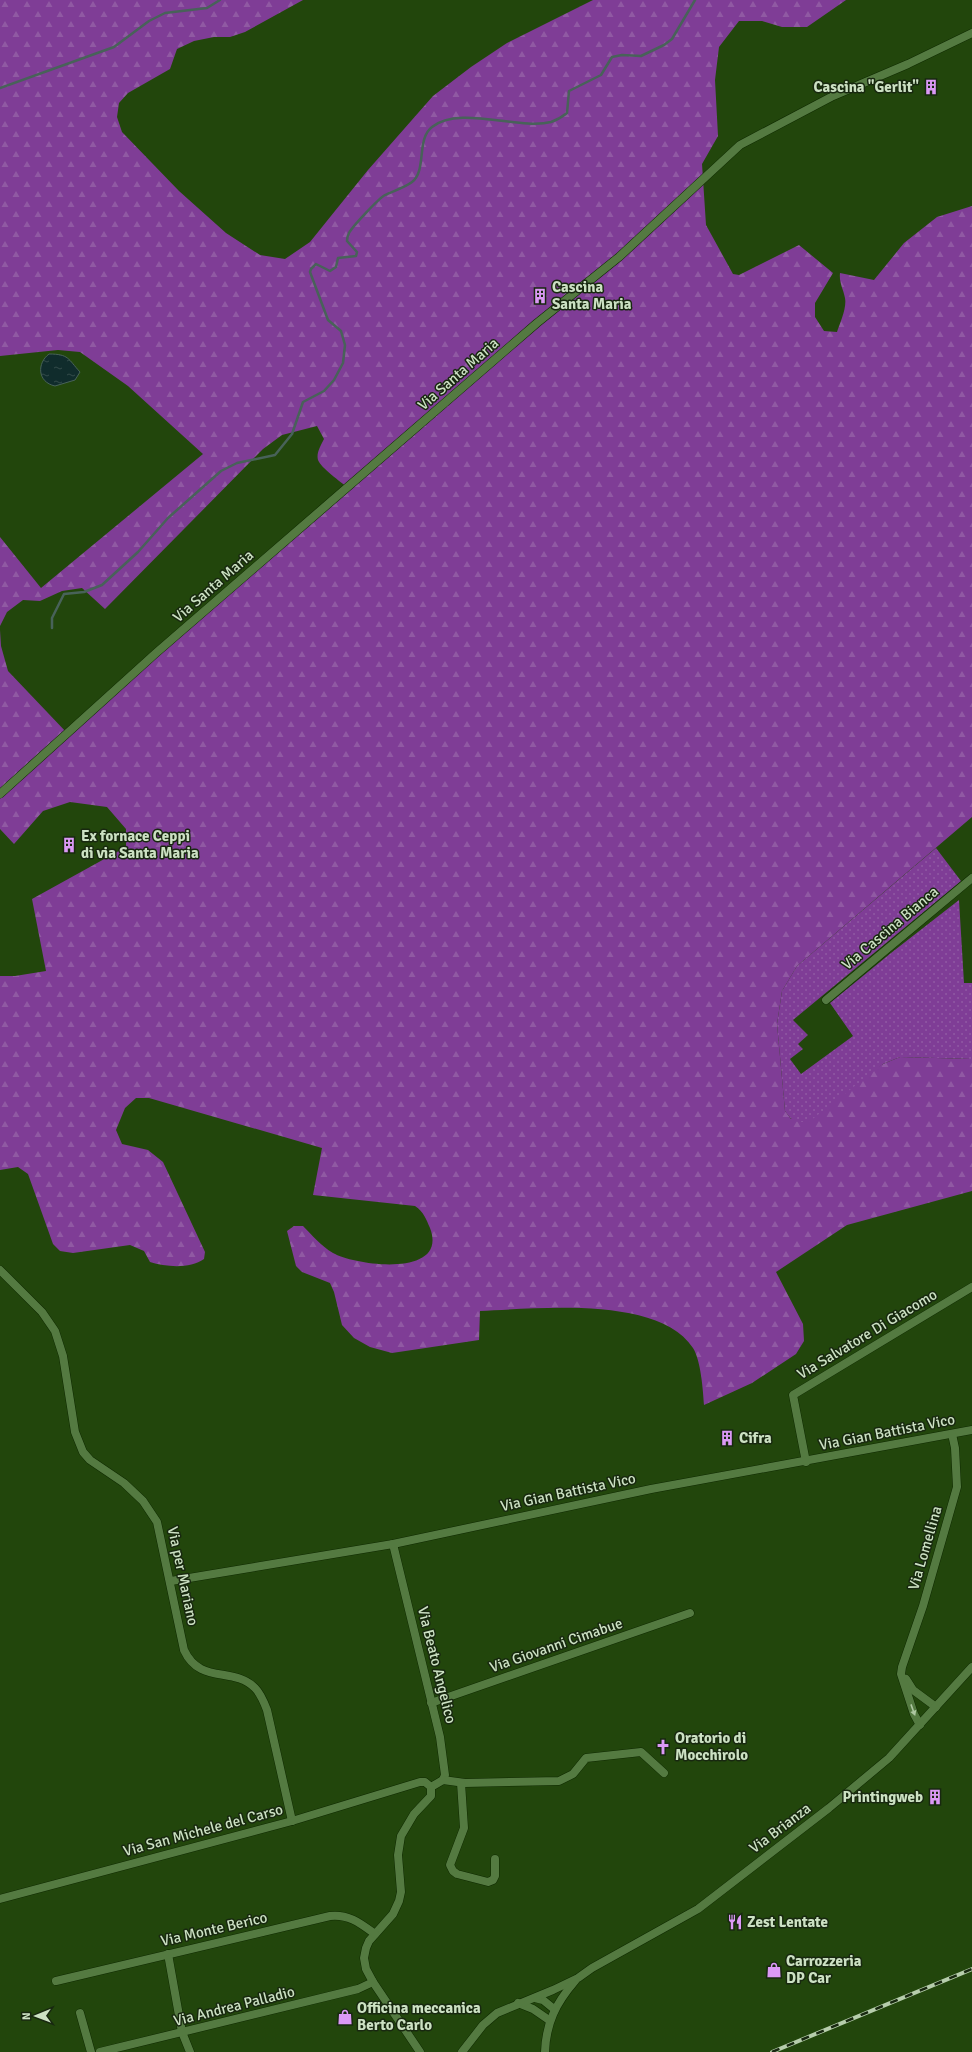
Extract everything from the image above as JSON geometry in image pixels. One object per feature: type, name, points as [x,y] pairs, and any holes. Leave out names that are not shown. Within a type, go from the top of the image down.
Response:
[{"type":"street","name":"Via Santa Maria","points":[[0,794],[134,673],[537,323],[619,257],[740,145],[833,96],[908,64],[972,34]]},
{"type":"street","name":"Via Cascina Bianca","points":[[826,1000],[972,878]]},
{"type":"street","name":"Via per Mariano","points":[[0,1270],[42,1312],[55,1331],[63,1356],[71,1412],[78,1442],[83,1452],[90,1460],[124,1484],[151,1511],[162,1536],[184,1650],[188,1658],[201,1670],[246,1682],[255,1688],[262,1698],[267,1710],[292,1821]]},
{"type":"street","name":"Via Salvatore Di Giacomo","points":[[806,1462],[793,1395],[972,1287]]},
{"type":"street","name":"Via Gian Battista Vico","points":[[171,1581],[393,1544],[652,1488],[806,1462],[972,1430]]},
{"type":"street","name":"Via Lomellina","points":[[920,1725],[914,1714],[901,1674],[902,1667],[923,1606],[957,1487],[955,1448],[952,1434]]},
{"type":"street","name":"Via Beato Angelico","points":[[393,1544],[440,1737],[446,1772],[443,1780]]},
{"type":"street","name":"Via Giovanni Cimabue","points":[[431,1703],[690,1613]]},
{"type":"street","points":[[902,1667],[905,1677],[913,1690],[936,1707]]},
{"type":"street","name":"Via Brianza","points":[[578,1978],[592,1968],[698,1909],[829,1808],[889,1758],[972,1667]]},
{"type":"street","points":[[420,2052],[373,1982],[366,1969],[364,1958],[368,1944],[398,1906],[401,1892],[398,1855],[400,1841],[414,1814],[431,1796],[431,1787],[443,1780],[461,1783],[559,1781],[573,1774],[586,1758],[641,1752],[664,1773]]},
{"type":"street","name":"Via San Michele del Carso","points":[[0,1900],[292,1821],[412,1784],[423,1782],[431,1787]]},
{"type":"street","points":[[461,1783],[464,1828],[450,1864],[453,1871],[457,1874],[488,1882],[493,1880],[495,1876],[495,1859]]},
{"type":"street","name":"Via Monte Berico","points":[[56,1981],[330,1916],[345,1916],[355,1919],[375,1934]]},
{"type":"street","points":[[168,1954],[182,2032],[190,2052]]},
{"type":"street","points":[[462,2052],[491,2018],[504,2009],[535,1998],[578,1978]]},
{"type":"street","points":[[545,2052],[549,2020],[565,1992],[578,1978]]},
{"type":"street","name":"Via Andrea Palladio","points":[[100,2052],[358,1989],[373,1982]]},
{"type":"street","points":[[535,1998],[543,2000],[554,2009]]},
{"type":"street","points":[[518,2003],[533,2009],[549,2020]]},
{"type":"street","points":[[80,2012],[91,2052]]},
{"type":"green space","points":[[0,0],[303,0],[245,32],[230,37],[214,37],[194,41],[177,49],[170,69],[128,93],[119,103],[117,117],[122,132],[179,191],[226,233],[260,255],[285,259],[310,242],[368,170],[433,96],[471,67],[507,43],[593,0],[846,0],[807,27],[782,27],[762,21],[739,21],[719,47],[715,80],[718,136],[702,164],[706,225],[733,274],[739,275],[799,245],[833,273],[815,303],[815,317],[824,331],[837,332],[843,315],[845,302],[840,273],[874,280],[904,243],[937,217],[972,206],[972,817],[797,966],[782,991],[777,1024],[785,1111],[791,1119],[883,1064],[900,1057],[972,1059],[972,1191],[847,1225],[776,1272],[803,1324],[804,1341],[796,1354],[752,1383],[704,1405],[701,1376],[696,1354],[693,1348],[676,1331],[653,1320],[625,1312],[594,1309],[532,1308],[480,1311],[479,1340],[392,1353],[370,1347],[354,1338],[342,1325],[334,1292],[330,1283],[302,1272],[296,1266],[287,1231],[294,1226],[303,1226],[325,1247],[333,1253],[345,1258],[361,1262],[397,1264],[414,1261],[426,1255],[432,1244],[430,1228],[421,1211],[415,1206],[313,1195],[322,1148],[149,1098],[136,1098],[125,1108],[116,1130],[122,1144],[148,1150],[163,1162],[205,1252],[204,1259],[198,1262],[185,1266],[156,1264],[150,1262],[144,1251],[130,1245],[73,1253],[60,1251],[53,1244],[28,1174],[18,1167],[0,1170],[0,976],[15,976],[46,971],[32,899],[126,847],[126,829],[107,807],[70,802],[43,811],[14,844],[0,829],[0,630],[1,646],[8,671],[67,733],[348,488],[327,471],[318,460],[318,452],[324,439],[317,426],[282,435],[263,449],[105,609],[82,588],[62,591],[40,601],[23,600],[7,612],[0,626],[0,537],[41,588],[203,454],[128,386],[80,352],[58,350],[0,356]]},
{"type":"green space","points":[[936,848],[961,881],[793,1020],[808,1035],[798,1044],[803,1049],[790,1059],[801,1074],[853,1036],[830,1003],[959,900],[964,983],[972,983],[972,1059],[900,1057],[883,1064],[810,1121],[798,1122],[793,1120],[785,1111],[777,1024],[782,991],[797,966]]},
{"type":"water","points":[[49,354],[61,355],[68,358],[80,372],[75,380],[55,386],[45,381],[42,376],[41,367],[42,362]]},
{"type":"waterway","points":[[0,88],[114,47],[149,21],[165,13],[207,8],[220,0]]},
{"type":"waterway","points":[[52,628],[52,618],[64,594],[84,592],[102,585],[138,552],[168,518],[221,471],[237,463],[275,455],[292,434],[303,402],[324,391],[334,380],[343,363],[345,345],[341,331],[328,320],[310,272],[311,269],[316,264],[330,271],[336,267],[338,258],[356,256],[357,252],[347,241],[349,233],[382,197],[402,188],[417,177],[421,163],[424,139],[427,132],[432,127],[444,121],[457,118],[489,119],[538,124],[551,122],[567,113],[569,91],[601,75],[612,57],[622,55],[641,56],[664,45],[672,39],[695,0]]},
{"type":"railway","points":[[772,2052],[972,1969]]},
{"type":"place","name":"Cascina \"Gerlit\"","points":[[931,87]]},
{"type":"place","name":"Cascina Santa Maria","points":[[540,296]]},
{"type":"place","name":"Ex fornace Ceppi di via Santa Maria","points":[[69,845]]},
{"type":"place","name":"Cifra","points":[[727,1438]]},
{"type":"place","name":"Oratorio di Mocchirolo","points":[[663,1747]]},
{"type":"place","name":"Printingweb","points":[[935,1797]]},
{"type":"place","name":"Zest Lentate","points":[[735,1922]]},
{"type":"place","name":"Carrozzeria DP Car","points":[[774,1970]]},
{"type":"place","name":"Officina meccanica Berto Carlo","points":[[345,2017]]}]
